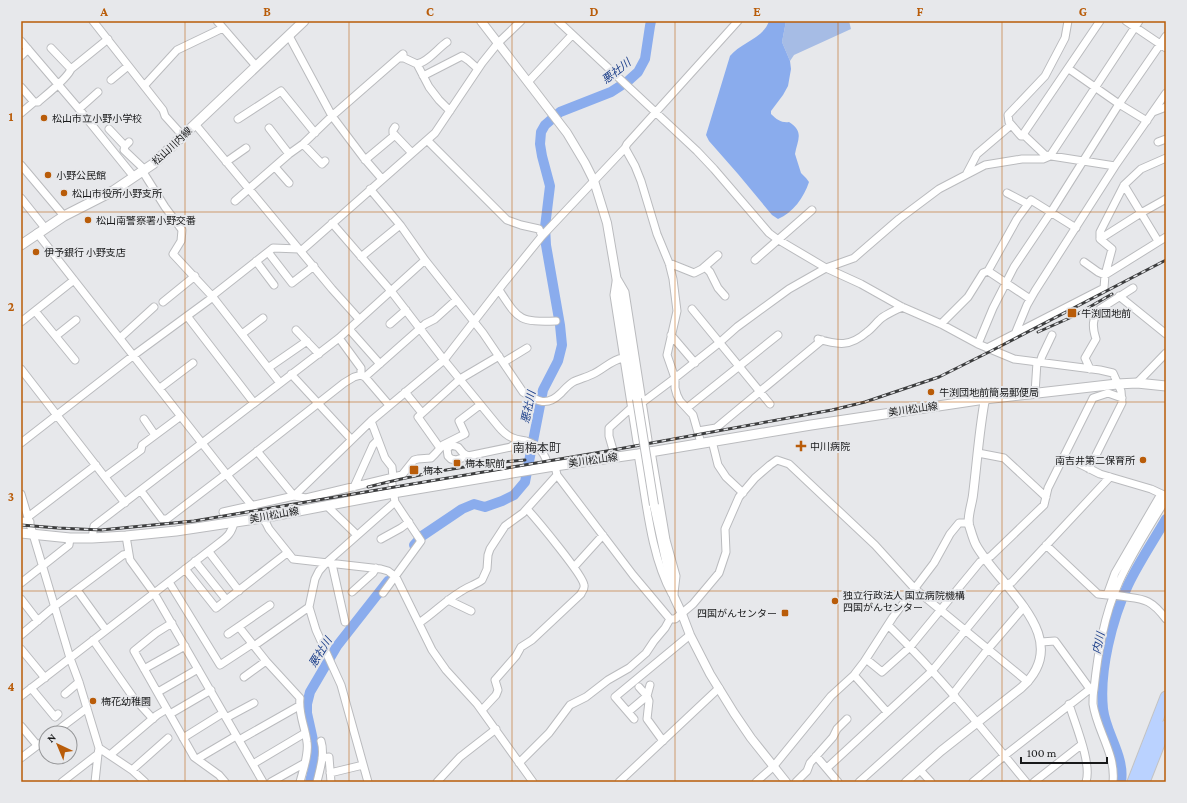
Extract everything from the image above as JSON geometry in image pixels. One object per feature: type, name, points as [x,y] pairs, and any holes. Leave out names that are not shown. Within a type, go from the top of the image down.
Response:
[{"type":"highway","points":[[1133,782],[1166,697]]},
{"type":"highway","points":[[1144,782],[1166,726]]},
{"type":"main road","name":"松山川内線","points":[[21,245],[41,230],[64,216],[113,191],[144,171],[165,154],[304,21]]},
{"type":"main road","name":"美川松山線","points":[[21,533],[70,538],[126,536],[262,518],[327,506],[394,498],[615,457],[811,424],[985,399],[1117,384],[1166,386]]},
{"type":"street","points":[[93,21],[163,110],[165,116],[183,136]]},
{"type":"street","points":[[217,21],[256,66]]},
{"type":"street","points":[[481,21],[557,119],[576,147],[594,181],[607,223],[648,440]]},
{"type":"street","points":[[21,443],[268,252],[274,248],[300,250],[332,223],[435,133],[478,69],[498,44],[521,21]]},
{"type":"street","points":[[558,21],[656,112],[714,169],[777,239],[826,268],[861,284],[902,307],[941,324],[978,344],[1014,359],[1113,373],[1122,398],[1122,403],[1089,469]]},
{"type":"street","points":[[294,496],[351,439],[389,405],[444,360],[545,234],[625,148],[738,21]]},
{"type":"street","points":[[1068,21],[1065,38],[1045,76],[1008,115],[1009,122],[1021,136],[1025,136],[1045,155],[1115,166]]},
{"type":"street","points":[[1025,136],[1024,133],[1100,21]]},
{"type":"street","points":[[1126,21],[1137,24],[1163,46]]},
{"type":"street","points":[[615,457],[608,436],[609,428],[640,400],[675,378],[737,327],[789,289],[826,268],[854,258],[899,219],[939,189],[967,173],[985,165],[1022,159],[1043,159],[1050,156],[1094,87],[1137,24]]},
{"type":"street","points":[[144,86],[177,50],[223,28]]},
{"type":"street","points":[[528,82],[572,35]]},
{"type":"street","points":[[289,36],[332,116],[365,160],[382,179]]},
{"type":"street","points":[[978,344],[1005,282],[1014,267],[1051,212],[1119,104],[1163,46],[1166,36]]},
{"type":"street","points":[[21,114],[34,102],[38,102],[72,69],[108,39]]},
{"type":"street","points":[[21,41],[134,177]]},
{"type":"street","points":[[417,64],[428,59],[438,48],[447,42]]},
{"type":"street","points":[[51,48],[72,69]]},
{"type":"street","points":[[21,56],[28,50]]},
{"type":"street","points":[[235,201],[289,154],[303,144],[332,116],[401,56],[417,64],[432,91],[450,110]]},
{"type":"street","points":[[423,76],[462,56],[478,69]]},
{"type":"street","points":[[111,80],[128,66]]},
{"type":"street","points":[[1068,69],[1147,122]]},
{"type":"street","points":[[21,87],[34,102]]},
{"type":"street","points":[[238,119],[281,91],[315,133]]},
{"type":"street","points":[[79,109],[98,92]]},
{"type":"street","points":[[1015,334],[1030,299],[1115,166],[1166,93]]},
{"type":"street","points":[[1153,112],[1166,107]]},
{"type":"street","points":[[195,124],[248,189],[359,319]]},
{"type":"street","points":[[967,173],[977,154],[1011,125]]},
{"type":"street","points":[[109,128],[127,144],[124,150],[144,171],[165,207],[182,230],[181,241],[173,254],[213,296],[280,383]]},
{"type":"street","points":[[269,128],[289,154]]},
{"type":"street","points":[[365,160],[395,131],[412,153]]},
{"type":"street","points":[[1158,142],[1166,139]]},
{"type":"street","points":[[427,140],[507,220],[520,225],[539,229],[545,234]]},
{"type":"street","points":[[303,144],[322,164],[325,161]]},
{"type":"street","points":[[226,162],[246,148]]},
{"type":"street","points":[[625,148],[635,166],[657,234],[669,263],[673,279],[677,311],[667,355],[675,378],[677,395],[693,415],[701,443]]},
{"type":"street","points":[[1100,239],[1100,232],[1124,185],[1141,169],[1166,158]]},
{"type":"street","points":[[21,165],[64,216]]},
{"type":"street","points":[[275,167],[288,183]]},
{"type":"street","points":[[1124,185],[1158,241]]},
{"type":"street","points":[[370,189],[400,225],[425,260],[502,359],[523,392],[535,400],[544,402],[553,400],[572,382],[594,374],[603,369],[613,360],[623,358]]},
{"type":"street","points":[[1007,193],[1028,204]]},
{"type":"street","points":[[21,198],[74,280],[160,388],[226,475],[262,518],[287,553],[293,559],[376,568],[393,575],[432,650],[446,670],[482,710],[533,782]]},
{"type":"street","points":[[1100,239],[1166,199]]},
{"type":"street","points":[[941,324],[968,297],[984,273],[988,271],[1017,219],[1031,200],[1076,228]]},
{"type":"street","points":[[755,260],[777,239],[812,210]]},
{"type":"street","points":[[332,223],[391,291],[444,360],[504,433],[513,439],[523,441],[537,447],[544,455],[638,581],[670,619]]},
{"type":"street","points":[[361,257],[400,225]]},
{"type":"street","points":[[1105,275],[1166,237]]},
{"type":"street","points":[[987,348],[1104,288],[1105,275],[1112,249],[1100,239]]},
{"type":"street","points":[[268,252],[292,282],[314,266]]},
{"type":"street","points":[[669,263],[694,272],[705,267],[718,255]]},
{"type":"street","points":[[92,538],[94,526],[339,338],[425,260]]},
{"type":"street","points":[[256,261],[274,285]]},
{"type":"street","points":[[1084,262],[1105,275]]},
{"type":"street","points":[[705,267],[710,272],[718,288],[725,296]]},
{"type":"street","points":[[988,271],[1030,299]]},
{"type":"street","points":[[163,302],[195,276]]},
{"type":"street","points":[[617,278],[614,295],[637,442]]},
{"type":"street","points":[[21,322],[74,280]]},
{"type":"street","points":[[1090,369],[1084,358],[1096,338],[1093,328],[1095,317],[1100,308],[1133,288]]},
{"type":"street","points":[[499,290],[513,311],[521,318],[527,320],[556,321]]},
{"type":"street","points":[[1119,296],[1166,334]]},
{"type":"street","points":[[141,491],[162,519],[167,519],[318,403],[354,377],[363,376],[380,364],[425,324],[435,319],[456,300]]},
{"type":"street","points":[[120,338],[154,307]]},
{"type":"street","points":[[698,431],[716,428],[820,339],[837,344],[848,343],[856,340],[868,332],[882,318],[902,307]]},
{"type":"street","points":[[390,324],[406,310]]},
{"type":"street","points":[[692,310],[770,404]]},
{"type":"street","points":[[35,311],[75,360]]},
{"type":"street","points":[[187,316],[254,403]]},
{"type":"street","points":[[242,334],[263,318]]},
{"type":"street","points":[[56,336],[76,320]]},
{"type":"street","points":[[349,329],[380,364]]},
{"type":"street","points":[[296,330],[319,354]]},
{"type":"street","points":[[672,335],[695,363]]},
{"type":"street","points":[[687,408],[778,335]]},
{"type":"street","points":[[1035,393],[1039,362],[1052,335]]},
{"type":"street","points":[[339,338],[361,368],[363,376],[389,405]]},
{"type":"street","points":[[268,368],[307,341]]},
{"type":"street","points":[[440,448],[418,417],[460,379],[526,348]]},
{"type":"street","points":[[1137,384],[1166,353]]},
{"type":"street","points":[[160,388],[193,363]]},
{"type":"street","points":[[21,369],[106,476],[125,503]]},
{"type":"street","points":[[292,374],[351,439]]},
{"type":"street","points":[[405,392],[422,413]]},
{"type":"street","points":[[866,659],[882,672],[910,647],[980,562],[991,556],[1044,505],[1048,488],[1093,398],[1108,393],[1122,398]]},
{"type":"street","points":[[906,782],[941,751],[1028,682],[1032,677],[1039,661],[1041,642],[1036,626],[1024,607],[976,544],[969,523],[985,399]]},
{"type":"street","points":[[640,400],[654,504],[674,597]]},
{"type":"street","points":[[223,512],[294,496],[306,498],[402,475],[414,460],[431,458],[450,440],[465,434],[459,421],[480,405]]},
{"type":"street","points":[[106,476],[141,450],[142,445],[181,416]]},
{"type":"street","points":[[144,419],[155,435]]},
{"type":"street","points":[[371,421],[386,458],[392,467],[394,498],[422,541],[393,575],[383,594]]},
{"type":"street","points":[[634,427],[639,430],[644,429],[646,425]]},
{"type":"street","points":[[354,487],[373,445],[378,440]]},
{"type":"street","points":[[468,456],[510,447],[523,441]]},
{"type":"street","points":[[712,441],[718,465],[726,477],[743,493]]},
{"type":"street","points":[[256,451],[294,496]]},
{"type":"street","points":[[652,451],[666,540],[676,576],[674,597]]},
{"type":"street","points":[[978,453],[1004,458],[1046,497]]},
{"type":"street","points":[[638,454],[654,544],[664,579],[682,614],[690,635],[719,688],[751,738],[786,782]]},
{"type":"street","points":[[1064,456],[1100,474],[1164,496]]},
{"type":"street","points":[[670,619],[675,619],[682,614],[707,589],[719,573],[726,552],[725,529],[739,497],[756,478],[777,460],[789,464],[875,545],[915,589],[1028,682]]},
{"type":"street","points":[[21,521],[29,519],[96,465]]},
{"type":"street","points":[[419,623],[461,591],[482,580],[487,569],[488,555],[494,542],[505,526],[528,508],[553,469]]},
{"type":"street","points":[[827,768],[932,671],[1000,588],[1012,582],[1110,477]]},
{"type":"street","points":[[21,494],[70,658],[87,708],[98,751],[95,782]]},
{"type":"street","points":[[1046,545],[1098,594],[1107,595],[1115,573],[1164,496]]},
{"type":"street","points":[[1113,782],[1114,774],[1111,756],[1093,703],[1092,689],[1097,654],[1105,621],[1128,562],[1164,496]]},
{"type":"street","points":[[368,782],[347,704],[331,662],[316,630],[309,607],[315,578],[319,571],[329,563],[394,498]]},
{"type":"street","points":[[327,506],[357,535]]},
{"type":"street","points":[[482,710],[496,695],[498,690],[495,680],[516,656],[521,647],[532,640],[581,594],[584,589],[584,585],[574,567],[528,508]]},
{"type":"street","points":[[21,696],[195,561],[209,552],[230,533],[234,522]]},
{"type":"street","points":[[381,539],[409,522]]},
{"type":"street","points":[[756,782],[773,767],[831,696],[854,675],[888,625],[934,563],[954,528],[959,523],[969,523]]},
{"type":"street","points":[[574,567],[603,535]]},
{"type":"street","points":[[126,536],[128,554],[133,564],[154,593],[211,690],[253,764],[259,781]]},
{"type":"street","points":[[23,579],[43,566],[69,545],[70,538]]},
{"type":"street","points":[[209,552],[239,591]]},
{"type":"street","points":[[185,569],[216,608],[287,553]]},
{"type":"street","points":[[21,635],[55,606],[123,556],[128,554]]},
{"type":"street","points":[[195,561],[224,597]]},
{"type":"street","points":[[329,563],[345,622]]},
{"type":"street","points":[[352,592],[373,573],[376,568]]},
{"type":"street","points":[[169,582],[220,665],[255,644],[309,607]]},
{"type":"street","points":[[77,590],[106,630]]},
{"type":"street","points":[[1116,595],[1143,598],[1157,607],[1166,619]]},
{"type":"street","points":[[21,599],[38,620]]},
{"type":"street","points":[[448,600],[471,611]]},
{"type":"street","points":[[228,634],[270,605]]},
{"type":"street","points":[[859,782],[954,695],[988,649],[1024,607]]},
{"type":"street","points":[[519,763],[548,733],[570,705],[586,697],[608,680],[629,668],[646,653],[670,619]]},
{"type":"street","points":[[172,623],[156,633],[134,651],[194,757],[225,782]]},
{"type":"street","points":[[888,625],[954,695],[1026,782]]},
{"type":"street","points":[[239,626],[255,644],[266,661],[300,698],[299,706],[308,748],[300,782]]},
{"type":"street","points":[[634,719],[615,697],[690,635]]},
{"type":"street","points":[[93,640],[133,697],[153,719]]},
{"type":"street","points":[[1041,642],[1055,641],[1092,689]]},
{"type":"street","points":[[144,670],[185,646]]},
{"type":"street","points":[[21,649],[44,678]]},
{"type":"street","points":[[244,677],[266,661]]},
{"type":"street","points":[[158,692],[198,668]]},
{"type":"street","points":[[854,675],[887,712]]},
{"type":"street","points":[[65,694],[79,682]]},
{"type":"street","points":[[628,712],[647,696],[650,684]]},
{"type":"street","points":[[639,687],[647,696],[649,701],[648,719],[663,741]]},
{"type":"street","points":[[31,688],[55,717],[58,714]]},
{"type":"street","points":[[619,782],[719,688]]},
{"type":"street","points":[[973,782],[1069,704],[1092,689]]},
{"type":"street","points":[[110,755],[153,719],[211,690]]},
{"type":"street","points":[[183,738],[254,703]]},
{"type":"street","points":[[1069,704],[1087,758],[1086,782]]},
{"type":"street","points":[[197,759],[299,706]]},
{"type":"street","points":[[65,725],[87,708]]},
{"type":"street","points":[[796,782],[807,771],[810,763],[834,737],[837,729],[846,719]]},
{"type":"street","points":[[21,726],[37,745],[22,755]]},
{"type":"street","points":[[437,782],[460,757],[496,729]]},
{"type":"street","points":[[253,764],[305,733]]},
{"type":"street","points":[[132,770],[168,738]]},
{"type":"street","points":[[317,782],[322,758],[323,747],[321,741]]},
{"type":"street","points":[[1034,782],[1082,745]]},
{"type":"street","points":[[98,751],[110,755],[132,770],[145,782]]},
{"type":"street","points":[[62,782],[98,751]]},
{"type":"street","points":[[816,756],[838,782]]},
{"type":"street","points":[[322,758],[329,757],[331,782]]},
{"type":"street","points":[[271,782],[305,763]]},
{"type":"street","points":[[330,773],[363,765]]},
{"type":"street","points":[[920,770],[931,782]]},
{"type":"shaded area","points":[[769,21],[786,21],[782,42],[790,61],[791,69],[788,86],[771,111],[771,114],[780,121],[789,122],[797,129],[799,137],[795,154],[801,173],[809,182],[804,193],[793,209],[778,219],[772,215],[709,141],[706,135],[730,56],[734,51],[762,32]]},
{"type":"shaded area","points":[[786,21],[849,21],[851,29],[794,55],[790,61],[782,42]]},
{"type":"waterway","name":"悪社川","points":[[414,545],[422,536],[462,509],[474,504],[485,507],[502,501],[514,495],[525,482],[543,390],[558,361],[562,345],[546,245],[545,227],[550,186],[542,156],[540,144],[541,132],[545,125],[560,112],[611,92],[628,81],[638,72],[645,59],[651,21]]},
{"type":"waterway","name":"内川","points":[[1121,782],[1118,754],[1103,709],[1102,694],[1105,662],[1112,629],[1122,599],[1137,568],[1166,519]]},
{"type":"waterway","name":"悪社川","points":[[310,782],[315,759],[315,749],[307,713],[307,704],[310,692],[337,646],[388,581]]},
{"type":"railway","points":[[21,525],[101,530],[194,521],[613,450],[832,410],[865,402],[939,377],[1166,260]]},
{"type":"railway","points":[[1038,332],[1074,316],[1112,294]]},
{"type":"railway","points":[[368,487],[446,470],[525,460]]},
{"type":"place","name":"松山市立小野小学校","points":[[44,118]]},
{"type":"place","name":"小野公民館","points":[[48,175]]},
{"type":"place","name":"松山市役所小野支所","points":[[64,193]]},
{"type":"place","name":"松山南警察署小野交番","points":[[88,220]]},
{"type":"place","name":"伊予銀行 小野支店","points":[[36,252]]},
{"type":"place","name":"牛渕団地前","points":[[1072,313]]},
{"type":"place","name":"牛渕団地前簡易郵便局","points":[[931,392]]},
{"type":"place","name":"中川病院","points":[[801,446]]},
{"type":"place","name":"南吉井第二保育所","points":[[1143,460]]},
{"type":"place","name":"梅本駅前","points":[[457,463]]},
{"type":"place","name":"梅本","points":[[414,470]]},
{"type":"place","name":"独立行政法人 国立病院機構 四国がんセンター","points":[[835,601]]},
{"type":"place","name":"四国がんセンター","points":[[785,613]]},
{"type":"place","name":"梅花幼稚園","points":[[93,701]]},
{"type":"district","name":"南梅本町","points":[[537,448]]}]
